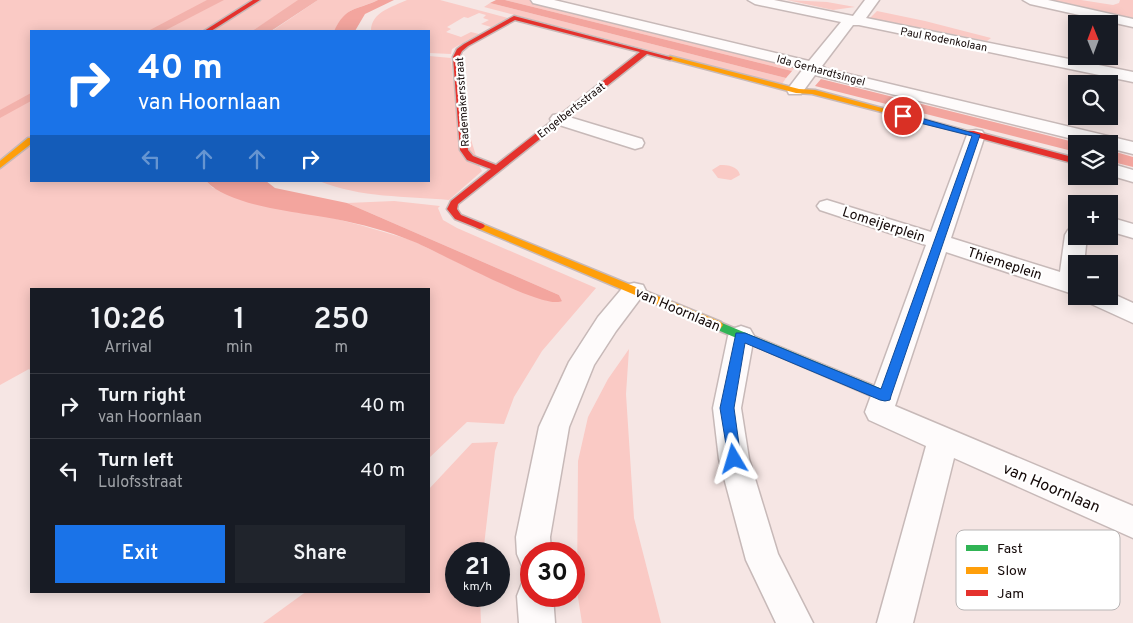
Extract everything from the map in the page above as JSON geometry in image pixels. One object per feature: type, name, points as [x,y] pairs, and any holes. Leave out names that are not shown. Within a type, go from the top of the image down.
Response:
[{"type":"street","points":[[209,30],[257,0]]},
{"type":"street","name":"Ida Gerhardtsingel","points":[[538,0],[804,79],[812,92],[1068,159]]},
{"type":"street","name":"Paul Rodenkolaan","points":[[755,0],[1133,77]]},
{"type":"street","points":[[804,79],[872,0]]},
{"type":"street","points":[[1030,0],[1133,23]]},
{"type":"street","name":"Ida Gerhardtsingel","points":[[514,18],[645,52],[804,79],[822,72],[1133,148]]},
{"type":"street","name":"Rademakersstraat","points":[[496,168],[470,158],[464,150],[456,57],[459,50],[466,45],[514,18]]},
{"type":"street","name":"Engelbertsstraat","points":[[496,168],[645,52]]},
{"type":"street","points":[[559,119],[634,143]]},
{"type":"street","points":[[885,396],[976,135]]},
{"type":"street","points":[[0,156],[30,141]]},
{"type":"street","points":[[0,165],[30,141]]},
{"type":"street","name":"van Hoornlaan","points":[[496,168],[454,202],[452,209],[458,217],[885,396],[879,412],[1133,522]]},
{"type":"street","points":[[1118,172],[1133,176]]},
{"type":"street","name":"Lomeijerplein","points":[[827,206],[940,242]]},
{"type":"street","points":[[1118,227],[1133,232]]},
{"type":"street","name":"Thiemeplein","points":[[940,242],[1068,283]]},
{"type":"street","points":[[533,542],[554,427],[582,362],[606,324],[634,291]]},
{"type":"street","points":[[1114,305],[1133,314]]},
{"type":"street","points":[[741,336],[727,408],[734,459],[763,560],[795,623]]},
{"type":"street","points":[[895,623],[942,440]]},
{"type":"street","points":[[535,607],[536,623]]},
{"type":"shaded area","points":[[0,0],[301,0],[254,30],[30,30],[30,182],[207,182],[213,188],[360,225],[411,240],[503,284],[548,301],[562,301],[559,295],[347,203],[394,201],[440,206],[438,208],[443,220],[457,228],[596,288],[542,351],[514,397],[504,424],[467,422],[430,457],[430,288],[30,288],[30,370],[0,385]]},
{"type":"shaded area","points":[[207,0],[224,0],[166,30],[150,30]]},
{"type":"shaded area","points":[[298,0],[318,0],[273,30],[253,30]]},
{"type":"shaded area","points":[[318,0],[378,0],[347,13],[335,30],[273,30]]},
{"type":"shaded area","points":[[378,0],[394,0],[365,14],[356,30],[334,30],[343,17],[352,10]]},
{"type":"shaded area","points":[[407,0],[440,0],[508,18],[491,27],[481,24],[489,20],[483,18],[486,15],[479,13],[468,18],[464,17],[447,27],[451,29],[446,32],[461,37],[471,32],[479,34],[452,49],[451,54],[430,53],[430,30],[371,30],[372,24],[378,15]]},
{"type":"shaded area","points":[[496,0],[505,0],[792,71],[786,78],[490,3]]},
{"type":"shaded area","points":[[505,0],[531,0],[796,66],[792,71]]},
{"type":"shaded area","points":[[787,0],[827,2],[855,7],[833,10]]},
{"type":"shaded area","points":[[1037,0],[1081,0],[1113,5],[1119,3],[1120,0],[1133,0],[1133,20],[1118,17],[1118,15],[1109,15]]},
{"type":"shaded area","points":[[490,3],[786,78],[782,84],[776,83],[484,7]]},
{"type":"shaded area","points":[[877,11],[991,38],[987,41],[870,18]]},
{"type":"shaded area","points":[[430,56],[451,58],[453,80],[482,171],[449,200],[400,197],[351,191],[322,182],[430,182]]},
{"type":"shaded area","points":[[821,79],[1068,141],[1068,150],[815,86]]},
{"type":"shaded area","points":[[30,94],[30,102],[0,118],[0,110]]},
{"type":"shaded area","points":[[1118,153],[1133,157],[1133,167],[1118,163]]},
{"type":"shaded area","points":[[720,165],[735,168],[740,175],[731,180],[718,178],[712,170]]},
{"type":"shaded area","points":[[207,182],[267,182],[275,188],[347,203],[559,295],[562,301],[551,302],[513,289],[394,234],[345,221],[248,203],[217,190]]},
{"type":"shaded area","points":[[629,349],[626,394],[634,518],[661,623],[582,623],[580,607],[585,607],[585,542],[577,542],[578,461],[588,417],[608,379]]},
{"type":"shaded area","points":[[498,442],[495,451],[484,542],[445,542],[445,607],[480,607],[481,623],[263,623],[304,593],[430,593],[430,488],[472,443]]},
{"type":"traffic: fast","points":[[717,325],[885,396]]},
{"type":"traffic: slow","points":[[670,58],[971,133]]},
{"type":"traffic: slow","points":[[0,165],[30,141]]},
{"type":"traffic: slow","points":[[480,226],[717,325]]},
{"type":"traffic: jam","points":[[209,30],[257,0]]},
{"type":"traffic: jam","points":[[496,168],[470,158],[464,150],[456,57],[459,50],[466,45],[514,18],[670,58]]},
{"type":"traffic: jam","points":[[480,226],[458,217],[452,209],[454,203],[645,52]]},
{"type":"traffic: jam","points":[[971,133],[1068,159]]},
{"type":"route","points":[[734,459],[727,408],[741,336],[885,396],[976,135],[903,116]]}]
